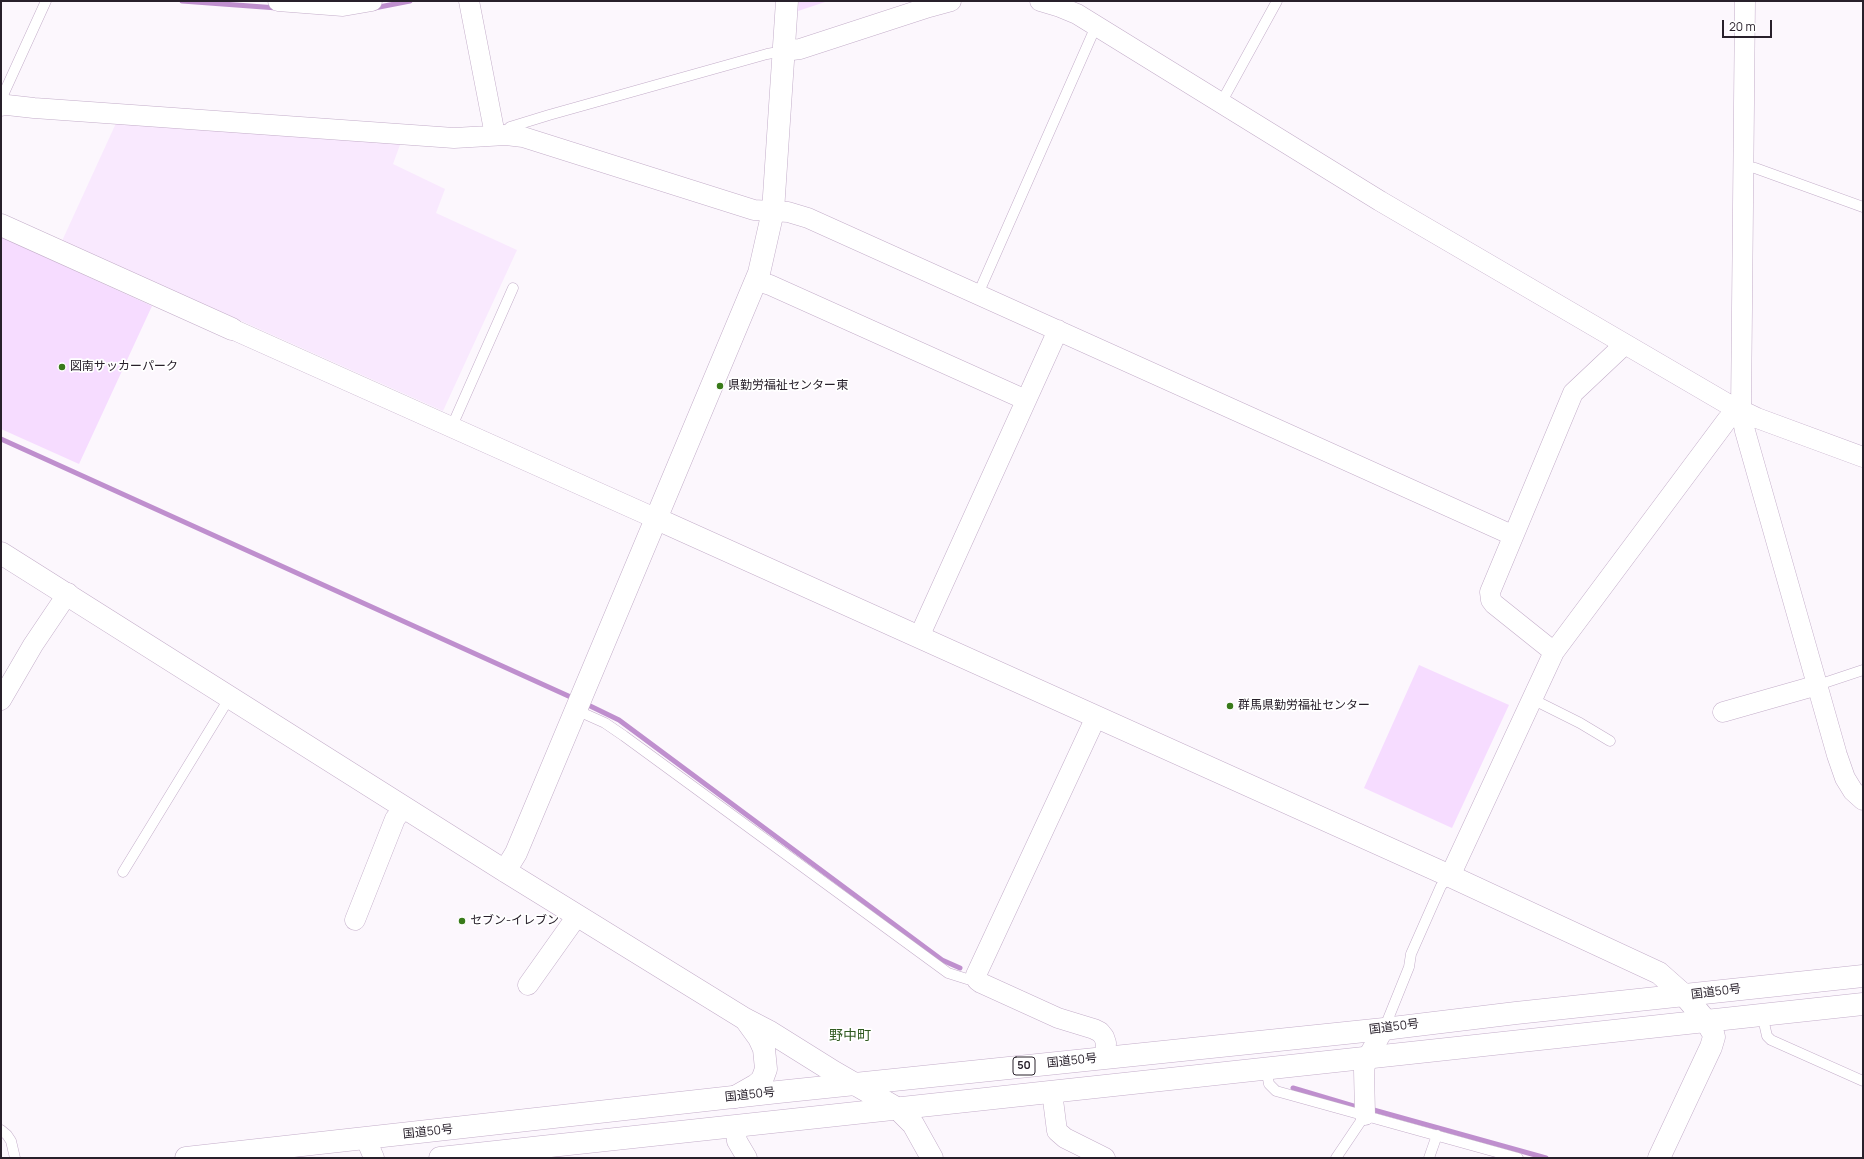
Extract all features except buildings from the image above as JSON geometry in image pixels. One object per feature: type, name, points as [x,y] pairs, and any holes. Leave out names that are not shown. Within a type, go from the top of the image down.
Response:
[{"type":"main road","points":[[505,871],[516,853],[757,281],[765,254],[773,211],[787,1]]},
{"type":"main road","points":[[1,225],[232,329]]},
{"type":"main road","points":[[657,519],[1450,876],[1645,965],[1668,979],[1685,996],[1706,1021],[1713,1033],[1713,1042],[1659,1158]]},
{"type":"main road","points":[[1,553],[577,916],[745,1019],[770,1032],[898,1109],[914,1124],[932,1158]]},
{"type":"main road","name":"国道50号","points":[[186,1158],[370,1148],[735,1097],[1384,1029],[1516,1013],[1863,976]]},
{"type":"main road","points":[[440,1158],[1863,1004]]},
{"type":"main road","points":[[735,1097],[762,1080],[766,1069],[764,1049],[759,1038],[745,1019]]},
{"type":"street","points":[[278,1],[343,6],[372,1]]},
{"type":"street","points":[[469,1],[501,135]]},
{"type":"street","points":[[784,51],[800,49],[951,1]]},
{"type":"street","points":[[1040,1],[1061,4],[1380,201],[1741,410],[1757,418],[1863,457]]},
{"type":"street","points":[[1745,1],[1741,410],[1745,431],[1837,755],[1845,778],[1853,791],[1863,800]]},
{"type":"street","points":[[2,106],[7,105],[459,138],[501,135],[523,137],[754,210],[788,212],[808,218],[1512,535]]},
{"type":"street","points":[[757,281],[1026,400]]},
{"type":"street","points":[[232,329],[452,426],[657,519]]},
{"type":"street","points":[[919,637],[1058,330]]},
{"type":"street","points":[[1554,652],[1491,600],[1490,596],[1492,586],[1512,535],[1573,393],[1625,344]]},
{"type":"street","points":[[1450,876],[1554,652],[1727,420],[1741,410]]},
{"type":"street","points":[[1,700],[33,645],[67,594]]},
{"type":"street","points":[[1724,712],[1818,685]]},
{"type":"street","points":[[1096,717],[976,977],[981,983],[1058,1018],[1094,1029],[1104,1037],[1105,1058]]},
{"type":"street","points":[[355,920],[395,820],[404,807]]},
{"type":"street","points":[[528,985],[577,916]]},
{"type":"street","points":[[1364,1115],[1364,1070],[1367,1058],[1384,1029]]},
{"type":"street","points":[[1052,1092],[1057,1131],[1065,1138],[1106,1158]]},
{"type":"street","points":[[735,1126],[737,1141],[747,1158]]},
{"type":"lane","points":[[2,106],[4,93],[46,1]]},
{"type":"lane","points":[[1221,103],[1277,1]]},
{"type":"lane","points":[[978,294],[1096,26]]},
{"type":"lane","points":[[501,135],[510,127],[549,115],[767,54],[784,51]]},
{"type":"lane","points":[[1743,167],[1756,168],[1863,206]]},
{"type":"lane","points":[[452,426],[513,288]]},
{"type":"lane","points":[[1818,685],[1863,670]]},
{"type":"lane","points":[[123,872],[230,698]]},
{"type":"lane","points":[[1532,699],[1580,723],[1610,741]]},
{"type":"lane","points":[[576,710],[605,723],[624,736],[948,973],[967,979],[976,977]]},
{"type":"lane","points":[[1384,1029],[1409,967],[1411,954],[1441,886],[1450,876]]},
{"type":"lane","points":[[1762,1014],[1767,1036],[1771,1040],[1863,1081]]},
{"type":"lane","points":[[1266,1068],[1269,1084],[1276,1091],[1518,1158]]},
{"type":"lane","points":[[1336,1158],[1364,1115]]},
{"type":"lane","points":[[1,1130],[7,1134],[11,1141],[15,1158]]},
{"type":"lane","points":[[1429,1158],[1437,1135]]},
{"type":"shaded area","points":[[799,1],[828,1],[798,11]]},
{"type":"shaded area","points":[[117,121],[401,142],[393,164],[445,189],[436,213],[517,250],[443,411],[62,241]]},
{"type":"shaded area","name":"図南サッカーパーク","points":[[1,237],[152,306],[79,464],[1,429]]},
{"type":"shaded area","points":[[1419,665],[1509,705],[1452,828],[1364,788]]},
{"type":"waterway","points":[[182,1],[277,8]]},
{"type":"waterway","points":[[374,8],[410,1]]},
{"type":"waterway","points":[[1,439],[575,699]]},
{"type":"waterway","points":[[584,703],[619,720],[942,960],[960,968]]},
{"type":"waterway","points":[[1293,1088],[1360,1108]]},
{"type":"waterway","points":[[1370,1109],[1546,1158]]},
{"type":"place","name":"図南サッカーパーク","points":[[62,367]]},
{"type":"place","name":"県勤労福祉センター東","points":[[720,386]]},
{"type":"place","name":"群馬県勤労福祉センター","points":[[1230,706]]},
{"type":"place","name":"セブン-イレブン","points":[[462,921]]},
{"type":"district","name":"野中町","points":[[850,1036]]}]
